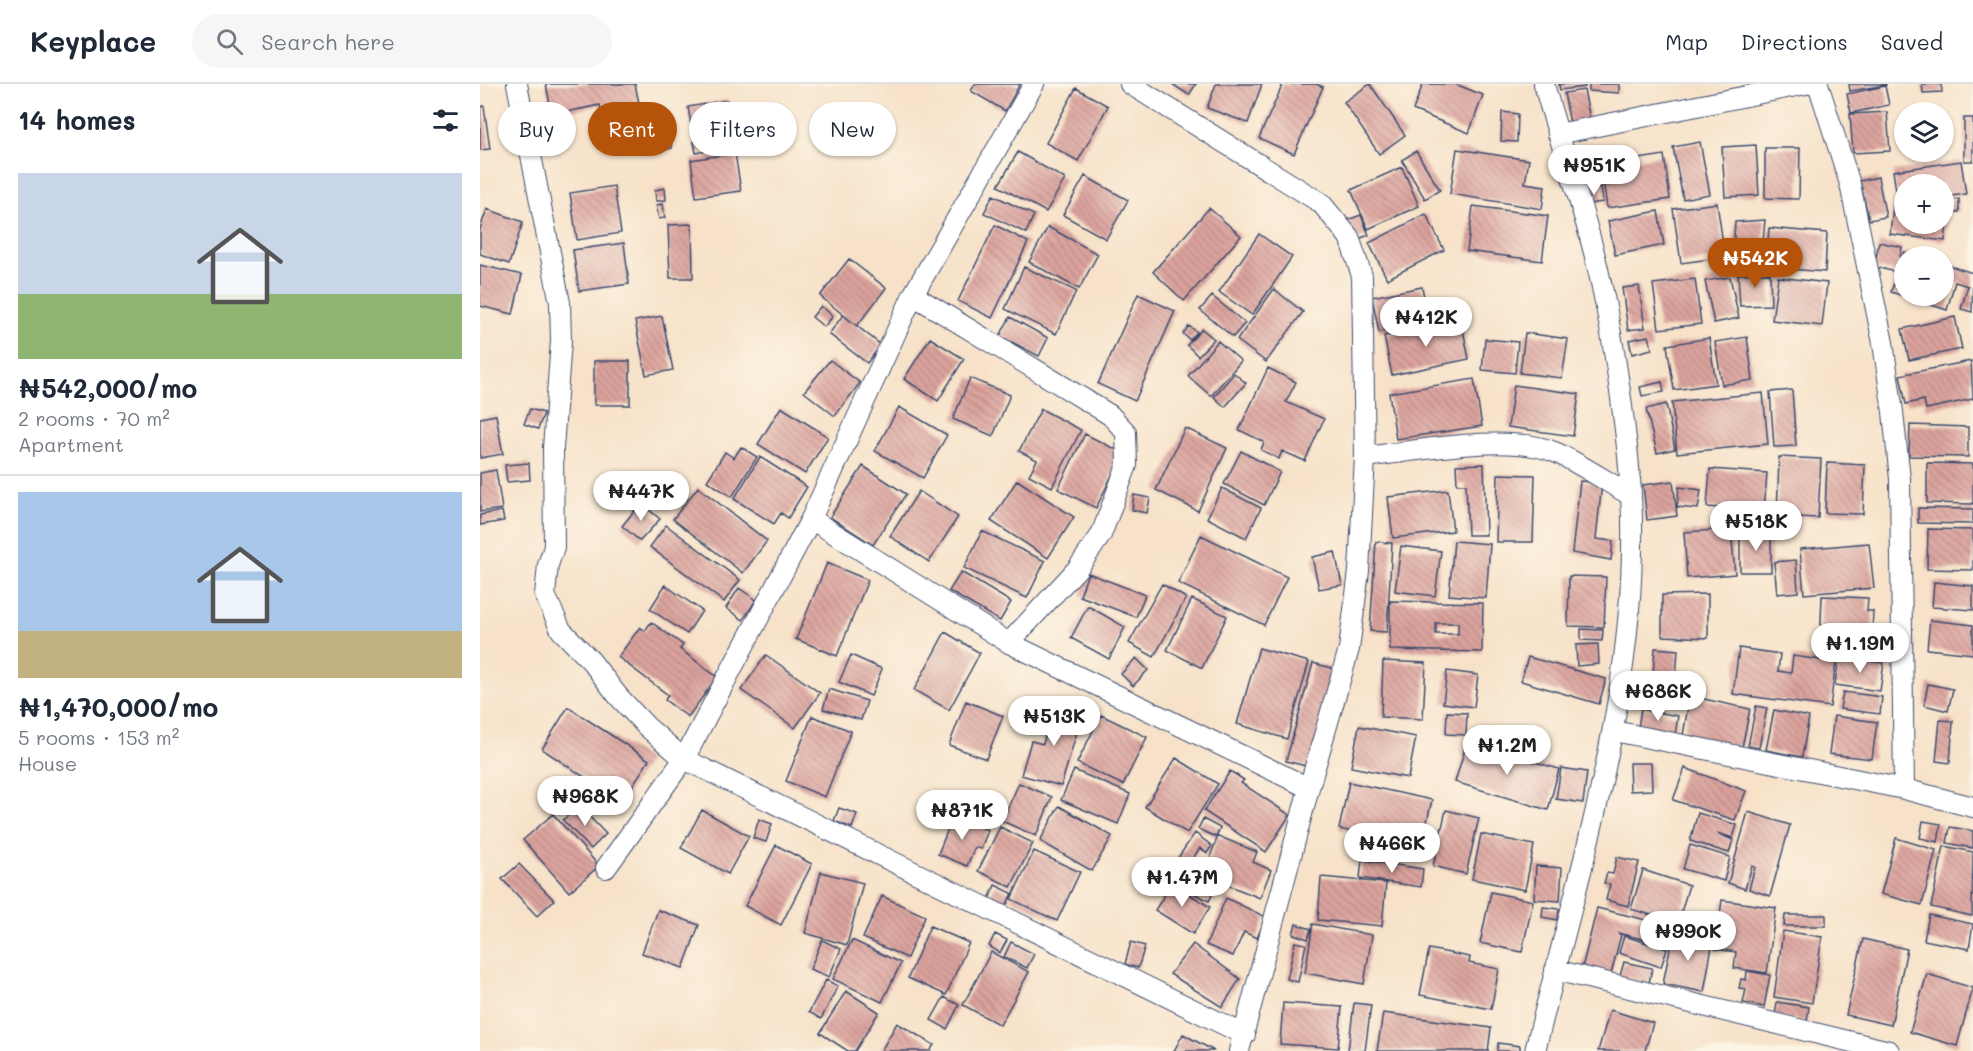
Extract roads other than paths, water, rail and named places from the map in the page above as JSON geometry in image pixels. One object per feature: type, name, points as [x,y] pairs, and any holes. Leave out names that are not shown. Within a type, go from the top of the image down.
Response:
[{"type":"street","points":[[517,84],[560,303],[561,341],[553,448],[554,547],[548,566],[545,595],[561,630],[591,661],[639,719],[684,759],[1242,1043],[1309,788],[1349,649],[1359,571],[1365,457],[1362,276],[1349,237],[1321,203],[1131,84]]},
{"type":"street","points":[[606,868],[684,759],[811,519],[913,296],[1034,84]]},
{"type":"street","points":[[1535,1051],[1614,731],[1628,622],[1632,540],[1629,458],[1612,337],[1597,263],[1544,84]]},
{"type":"street","points":[[1557,134],[1806,84]]},
{"type":"street","points":[[1818,84],[1850,184],[1883,343],[1893,412],[1900,479],[1904,789]]},
{"type":"street","points":[[913,296],[1110,415],[1126,432],[1127,465],[1101,535],[1078,568],[1009,643]]},
{"type":"street","points":[[1365,457],[1461,446],[1518,444],[1556,452],[1630,495]]},
{"type":"street","points":[[811,519],[1009,643],[1309,788]]},
{"type":"street","points":[[1614,731],[1904,789],[1973,807]]},
{"type":"street","points":[[1554,970],[1889,1051]]}]
